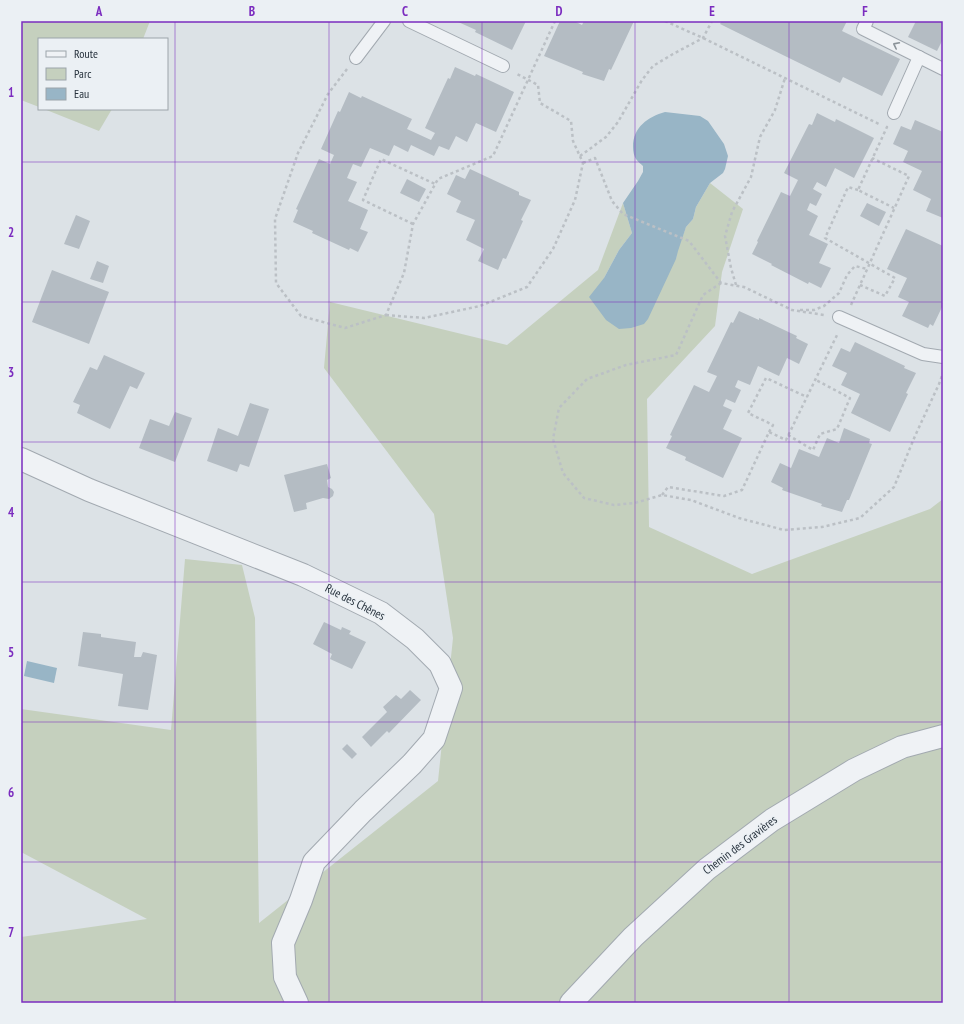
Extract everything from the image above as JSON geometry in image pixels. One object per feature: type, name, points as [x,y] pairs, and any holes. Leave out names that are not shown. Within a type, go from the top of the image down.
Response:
[{"type":"street","name":"Rue des Chênes","points":[[21,459],[89,490],[303,575],[381,613],[415,639],[440,664],[451,688],[434,739],[412,764],[363,811],[314,862],[283,943],[285,977],[297,1003]]},
{"type":"street","name":"Chemin des Gravières","points":[[571,1003],[633,937],[707,869],[772,820],[854,770],[902,747],[943,736]]},
{"type":"lane","points":[[356,58],[384,21]]},
{"type":"lane","points":[[409,21],[503,66]]},
{"type":"lane","points":[[866,21],[863,29],[919,58],[942,66]]},
{"type":"lane","points":[[894,113],[919,58]]},
{"type":"lane","points":[[842,318],[923,354],[943,357]]},
{"type":"path","points":[[386,315],[404,273],[413,224],[435,184],[438,179],[493,156],[555,21]]},
{"type":"path","points":[[665,21],[887,127],[858,190]]},
{"type":"path","points":[[580,156],[606,137],[618,122],[642,80],[653,66],[703,38],[712,21]]},
{"type":"path","points":[[356,58],[328,94],[298,153],[275,219],[276,283],[301,316],[345,328],[386,315],[424,318],[480,306],[527,287],[553,249],[575,200],[583,163],[573,140],[571,121],[540,103],[538,85],[503,66]]},
{"type":"path","points":[[736,285],[725,236],[732,212],[750,177],[760,137],[775,110],[785,78]]},
{"type":"path","points":[[583,163],[595,158],[612,201],[623,214],[689,241],[721,283]]},
{"type":"path","points":[[769,432],[786,440],[816,380],[842,318],[860,285],[909,176],[872,158]]},
{"type":"path","points":[[413,224],[363,200],[381,159],[435,184]]},
{"type":"path","points":[[860,285],[885,296],[895,278],[825,238],[848,186],[894,208]]},
{"type":"path","points":[[792,310],[814,310],[824,306],[839,293],[847,275],[855,266],[867,270]]},
{"type":"path","points":[[842,318],[792,310],[744,287],[721,283],[703,295],[676,355],[626,365],[587,379],[559,408],[553,439],[563,473],[584,498],[614,505],[635,504],[662,495],[691,500],[738,518],[784,530],[822,527],[860,518],[894,487],[943,372]]},
{"type":"path","points":[[662,495],[668,487],[724,496],[742,490],[773,425],[748,413],[766,378],[807,397]]},
{"type":"path","points":[[788,435],[813,450],[820,434],[837,429],[850,398],[816,380]]},
{"type":"green space","points":[[21,21],[150,21],[143,38],[38,38],[38,107],[21,100]]},
{"type":"green space","points":[[46,110],[111,110],[99,131]]},
{"type":"green space","points":[[710,183],[743,209],[722,272],[715,326],[647,399],[649,527],[752,574],[930,509],[943,499],[943,1003],[21,1003],[21,937],[147,919],[21,852],[21,709],[171,730],[185,559],[242,565],[255,618],[259,923],[438,781],[453,638],[434,514],[324,368],[330,302],[507,345],[598,270],[623,203],[632,233],[619,250],[604,278],[676,259],[677,251],[686,227],[693,219],[696,207]]},
{"type":"water","points":[[665,112],[700,116],[708,121],[724,144],[728,156],[723,173],[710,183],[696,207],[693,219],[686,227],[676,259],[648,319],[644,324],[631,328],[619,329],[606,320],[589,297],[604,278],[619,250],[632,233],[623,203],[643,172],[643,166],[636,159],[633,152],[636,134],[639,128],[647,120]]},
{"type":"water","points":[[27,661],[57,668],[54,683],[24,676]]},
{"type":"building","points":[[456,21],[526,21],[512,50],[475,32],[476,30]]},
{"type":"building","points":[[560,21],[574,21],[582,25],[584,21],[634,21],[611,70],[609,69],[604,81],[582,74],[583,72],[544,56]]},
{"type":"building","points":[[722,21],[847,21],[842,31],[900,59],[882,96],[843,77],[840,83],[720,24]]},
{"type":"building","points":[[916,21],[943,21],[943,39],[937,51],[908,37]]},
{"type":"building","points":[[455,67],[475,76],[476,74],[514,92],[496,132],[476,123],[467,142],[456,136],[449,150],[439,146],[434,156],[411,145],[408,152],[394,145],[389,156],[370,148],[361,167],[353,164],[347,178],[357,182],[348,201],[368,210],[360,229],[368,232],[358,252],[350,248],[349,250],[312,233],[313,231],[293,222],[298,210],[296,209],[319,159],[330,164],[334,155],[321,149],[338,111],[340,112],[349,92],[361,98],[362,96],[412,119],[407,129],[431,140],[435,133],[425,128],[448,78],[450,79]]},
{"type":"building","points":[[817,113],[835,122],[836,119],[874,138],[854,178],[835,168],[826,187],[817,182],[813,189],[822,194],[816,206],[810,203],[807,210],[818,216],[809,235],[828,244],[819,263],[831,268],[821,288],[809,282],[808,284],[752,254],[781,192],[790,196],[798,180],[784,173],[809,124],[812,125]]},
{"type":"building","points":[[915,120],[943,132],[943,218],[926,211],[931,199],[913,190],[922,171],[903,162],[908,151],[893,144],[901,126],[911,130]]},
{"type":"building","points":[[470,169],[519,192],[519,195],[531,200],[521,220],[523,221],[506,259],[503,258],[498,270],[478,261],[484,249],[466,240],[475,220],[456,212],[461,201],[447,194],[456,175],[465,179]]},
{"type":"building","points":[[407,179],[426,189],[419,202],[400,193]]},
{"type":"building","points":[[867,203],[886,212],[879,226],[860,216]]},
{"type":"building","points":[[76,215],[90,221],[79,249],[64,244]]},
{"type":"building","points":[[906,229],[943,246],[943,305],[933,326],[930,324],[928,328],[902,316],[909,302],[898,297],[907,278],[887,269]]},
{"type":"building","points":[[97,261],[109,266],[103,283],[90,279]]},
{"type":"building","points":[[52,270],[109,292],[89,344],[32,322]]},
{"type":"building","points":[[739,311],[759,320],[759,318],[797,336],[796,338],[808,344],[799,364],[787,358],[779,376],[758,366],[750,385],[738,380],[735,387],[741,390],[735,403],[726,399],[723,406],[732,410],[723,429],[742,438],[723,478],[685,460],[686,457],[666,448],[672,436],[670,435],[694,385],[709,392],[717,376],[707,372],[731,322],[733,323]]},
{"type":"building","points":[[855,342],[905,366],[904,368],[916,373],[890,432],[851,413],[860,394],[841,385],[847,373],[832,366],[841,348],[850,352]]},
{"type":"building","points":[[104,355],[145,373],[137,389],[130,386],[110,429],[77,413],[80,405],[73,402],[90,367],[97,370]]},
{"type":"building","points":[[250,403],[269,409],[249,467],[240,464],[237,472],[207,461],[218,428],[238,436]]},
{"type":"building","points":[[175,412],[192,418],[175,462],[139,448],[150,419],[169,426]]},
{"type":"building","points":[[844,428],[870,439],[869,443],[872,444],[849,500],[847,500],[842,512],[821,506],[822,504],[782,490],[783,488],[771,482],[780,463],[791,468],[799,449],[819,457],[827,438],[839,443]]},
{"type":"building","points":[[327,464],[331,478],[327,480],[328,487],[334,492],[333,496],[329,499],[323,498],[306,503],[307,509],[294,512],[284,475]]},
{"type":"building","points":[[324,622],[341,630],[342,627],[351,631],[349,634],[366,642],[352,669],[330,659],[332,654],[313,644]]},
{"type":"building","points":[[83,632],[101,634],[101,637],[136,642],[134,657],[141,657],[143,652],[157,655],[148,710],[118,706],[123,674],[78,666]]},
{"type":"building","points":[[410,690],[421,700],[389,733],[387,731],[371,747],[362,737],[387,712],[383,707],[396,695],[401,699]]},
{"type":"building","points":[[347,744],[357,754],[352,759],[342,749]]}]
